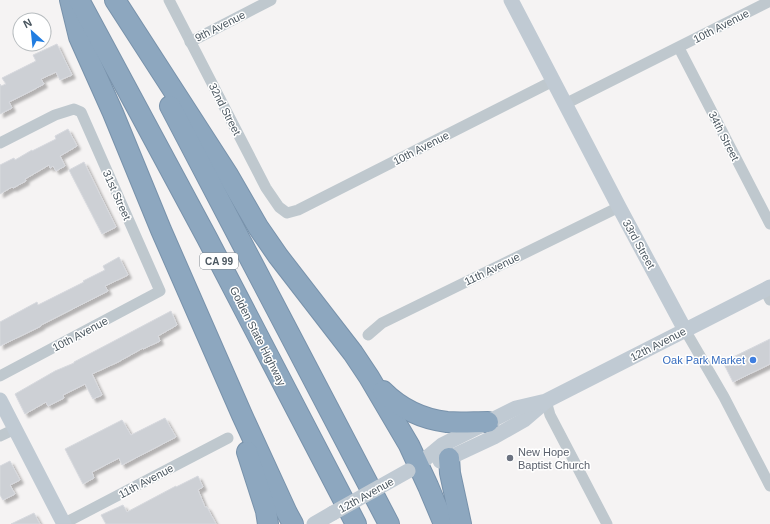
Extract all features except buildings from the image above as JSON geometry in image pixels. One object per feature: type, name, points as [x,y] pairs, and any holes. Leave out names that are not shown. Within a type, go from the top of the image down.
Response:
[{"type":"highway","points":[[70,0],[79,37],[113,113],[161,230],[242,415],[293,524]]},
{"type":"highway","name":"Golden State Highway","points":[[79,0],[207,238],[356,524]]},
{"type":"highway","points":[[115,0],[228,175],[258,227],[369,377],[409,445],[413,468],[428,486],[444,524]]},
{"type":"highway","name":"CA 99","points":[[115,0],[389,524]]},
{"type":"highway","points":[[369,377],[401,407],[417,414],[447,422],[488,422]]},
{"type":"highway","points":[[242,415],[247,451],[266,511],[268,524]]},
{"type":"highway","points":[[448,458],[461,524]]},
{"type":"main road","name":"33rd Street","points":[[511,0],[685,330]]},
{"type":"main road","name":"12th Avenue","points":[[413,468],[448,458],[494,437],[524,420],[546,401],[685,330],[768,292]]},
{"type":"main road","points":[[0,400],[64,524]]},
{"type":"main road","name":"12th Avenue","points":[[314,524],[413,468],[442,445],[516,408],[546,401]]},
{"type":"street","name":"32nd Street","points":[[169,0],[266,188],[279,207],[287,213]]},
{"type":"street","name":"9th Avenue","points":[[190,42],[271,0]]},
{"type":"street","name":"10th Avenue","points":[[565,104],[770,1]]},
{"type":"street","name":"34th Street","points":[[678,48],[770,224]]},
{"type":"street","name":"10th Avenue","points":[[287,213],[298,210],[553,81]]},
{"type":"street","name":"31st Street","points":[[0,143],[55,115],[74,109],[81,112],[160,291]]},
{"type":"street","name":"11th Avenue","points":[[368,335],[382,323],[619,207]]},
{"type":"street","name":"10th Avenue","points":[[0,376],[160,291]]},
{"type":"street","name":"33rd Street","points":[[685,330],[724,397],[770,486]]},
{"type":"street","points":[[546,401],[550,415],[607,524]]},
{"type":"street","points":[[0,436],[15,429]]},
{"type":"street","name":"11th Avenue","points":[[64,524],[228,438]]},
{"type":"place","name":"Oak Park Market","points":[[753,360]]},
{"type":"place","name":"New Hope Baptist Church","points":[[510,458]]}]
